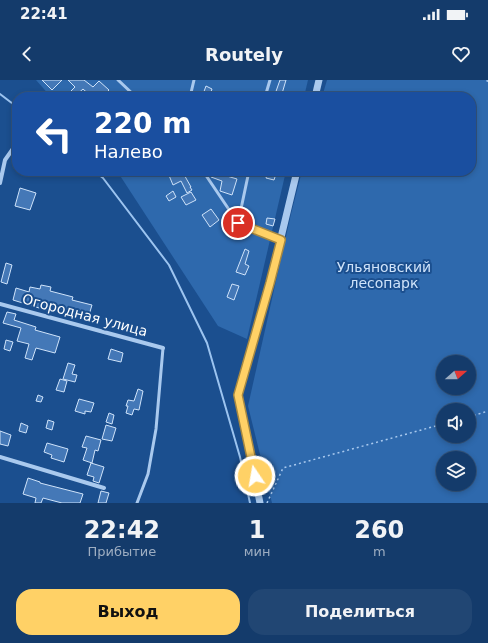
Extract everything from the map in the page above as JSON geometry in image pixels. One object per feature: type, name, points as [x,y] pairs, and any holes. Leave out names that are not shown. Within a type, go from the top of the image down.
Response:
[{"type":"street","points":[[316,92],[319,80]]},
{"type":"street","points":[[0,183],[5,160],[12,150]]},
{"type":"street","points":[[260,503],[238,395],[270,283],[296,176]]},
{"type":"street","name":"Огородная улица","points":[[0,304],[163,348]]},
{"type":"street","points":[[0,457],[104,488]]},
{"type":"lane","points":[[118,80],[131,92]]},
{"type":"lane","points":[[191,92],[194,80]]},
{"type":"lane","points":[[266,92],[270,80]]},
{"type":"lane","points":[[206,176],[238,223],[281,240]]},
{"type":"lane","points":[[238,223],[248,176]]},
{"type":"lane","points":[[137,503],[148,474],[156,429],[163,348]]},
{"type":"path","points":[[487,80],[488,84]]},
{"type":"path","points":[[476,415],[488,411]]},
{"type":"path","points":[[267,503],[283,468],[436,426]]},
{"type":"green space","points":[[36,80],[308,80],[305,92],[47,92]]},
{"type":"green space","name":"Ульяновский лесопарк","points":[[327,80],[488,80],[488,503],[272,503],[248,406],[301,176],[476,176],[476,92],[323,92]]},
{"type":"green space","points":[[120,176],[285,176],[247,339],[218,326]]},
{"type":"building","points":[[42,80],[62,80],[52,90]]},
{"type":"building","points":[[68,80],[84,80],[93,87],[99,81],[109,90],[107,92],[86,92],[83,89],[80,92],[70,92],[75,87]]},
{"type":"building","points":[[280,80],[286,80],[282,92],[276,92]]},
{"type":"building","points":[[206,86],[212,89],[211,92],[204,92]]},
{"type":"building","points":[[169,176],[185,176],[192,190],[187,193],[181,181],[173,185]]},
{"type":"building","points":[[227,176],[237,179],[232,195],[220,191],[222,181],[211,177]]},
{"type":"building","points":[[267,176],[275,176],[274,180],[266,178]]},
{"type":"building","points":[[20,188],[36,193],[30,210],[15,206]]},
{"type":"building","points":[[173,191],[176,197],[169,201],[166,196]]},
{"type":"building","points":[[191,192],[196,200],[186,205],[181,197]]},
{"type":"building","points":[[211,209],[219,220],[210,227],[202,215]]},
{"type":"building","points":[[267,218],[275,219],[273,226],[266,224]]},
{"type":"building","points":[[245,249],[249,251],[245,264],[249,266],[245,275],[236,272]]},
{"type":"building","points":[[6,263],[12,265],[7,284],[1,282]]},
{"type":"building","points":[[232,284],[239,286],[234,300],[227,297]]},
{"type":"building","points":[[41,285],[51,287],[50,291],[73,297],[72,300],[92,305],[89,315],[70,309],[69,311],[51,306],[49,311],[13,300],[16,288],[29,292],[30,287],[40,289]]},
{"type":"building","points":[[7,312],[16,314],[14,320],[36,327],[35,330],[60,337],[55,353],[36,348],[32,360],[25,358],[29,344],[17,341],[21,328],[3,323]]},
{"type":"building","points":[[6,340],[13,342],[10,351],[4,349]]},
{"type":"building","points":[[111,349],[123,353],[121,362],[108,359]]},
{"type":"building","points":[[68,363],[75,365],[72,374],[77,375],[75,382],[63,379]]},
{"type":"building","points":[[60,379],[67,381],[64,392],[56,390]]},
{"type":"building","points":[[138,389],[143,391],[139,410],[134,409],[132,415],[126,413],[128,400],[134,401]]},
{"type":"building","points":[[38,395],[43,397],[41,402],[36,401]]},
{"type":"building","points":[[79,399],[94,403],[91,412],[85,411],[85,414],[75,411]]},
{"type":"building","points":[[109,413],[114,415],[112,424],[106,422]]},
{"type":"building","points":[[48,420],[54,422],[52,430],[46,428]]},
{"type":"building","points":[[21,423],[28,426],[26,433],[19,431]]},
{"type":"building","points":[[106,425],[116,428],[112,441],[102,439]]},
{"type":"building","points":[[0,431],[11,435],[8,446],[0,444]]},
{"type":"building","points":[[86,436],[101,440],[98,451],[95,450],[92,463],[83,460],[87,448],[82,447]]},
{"type":"building","points":[[47,443],[68,449],[64,462],[51,458],[52,455],[44,452]]},
{"type":"building","points":[[91,463],[104,467],[99,483],[93,481],[94,477],[87,475]]},
{"type":"building","points":[[28,478],[40,483],[83,494],[80,503],[62,503],[43,498],[41,503],[35,503],[36,498],[23,494]]},
{"type":"building","points":[[101,491],[109,493],[106,503],[98,503]]},
{"type":"waterway","points":[[0,94],[12,103]]},
{"type":"waterway","points":[[100,176],[169,265],[207,343],[240,457],[250,503]]},
{"type":"route","points":[[238,223],[281,240],[238,395],[255,476]]}]
